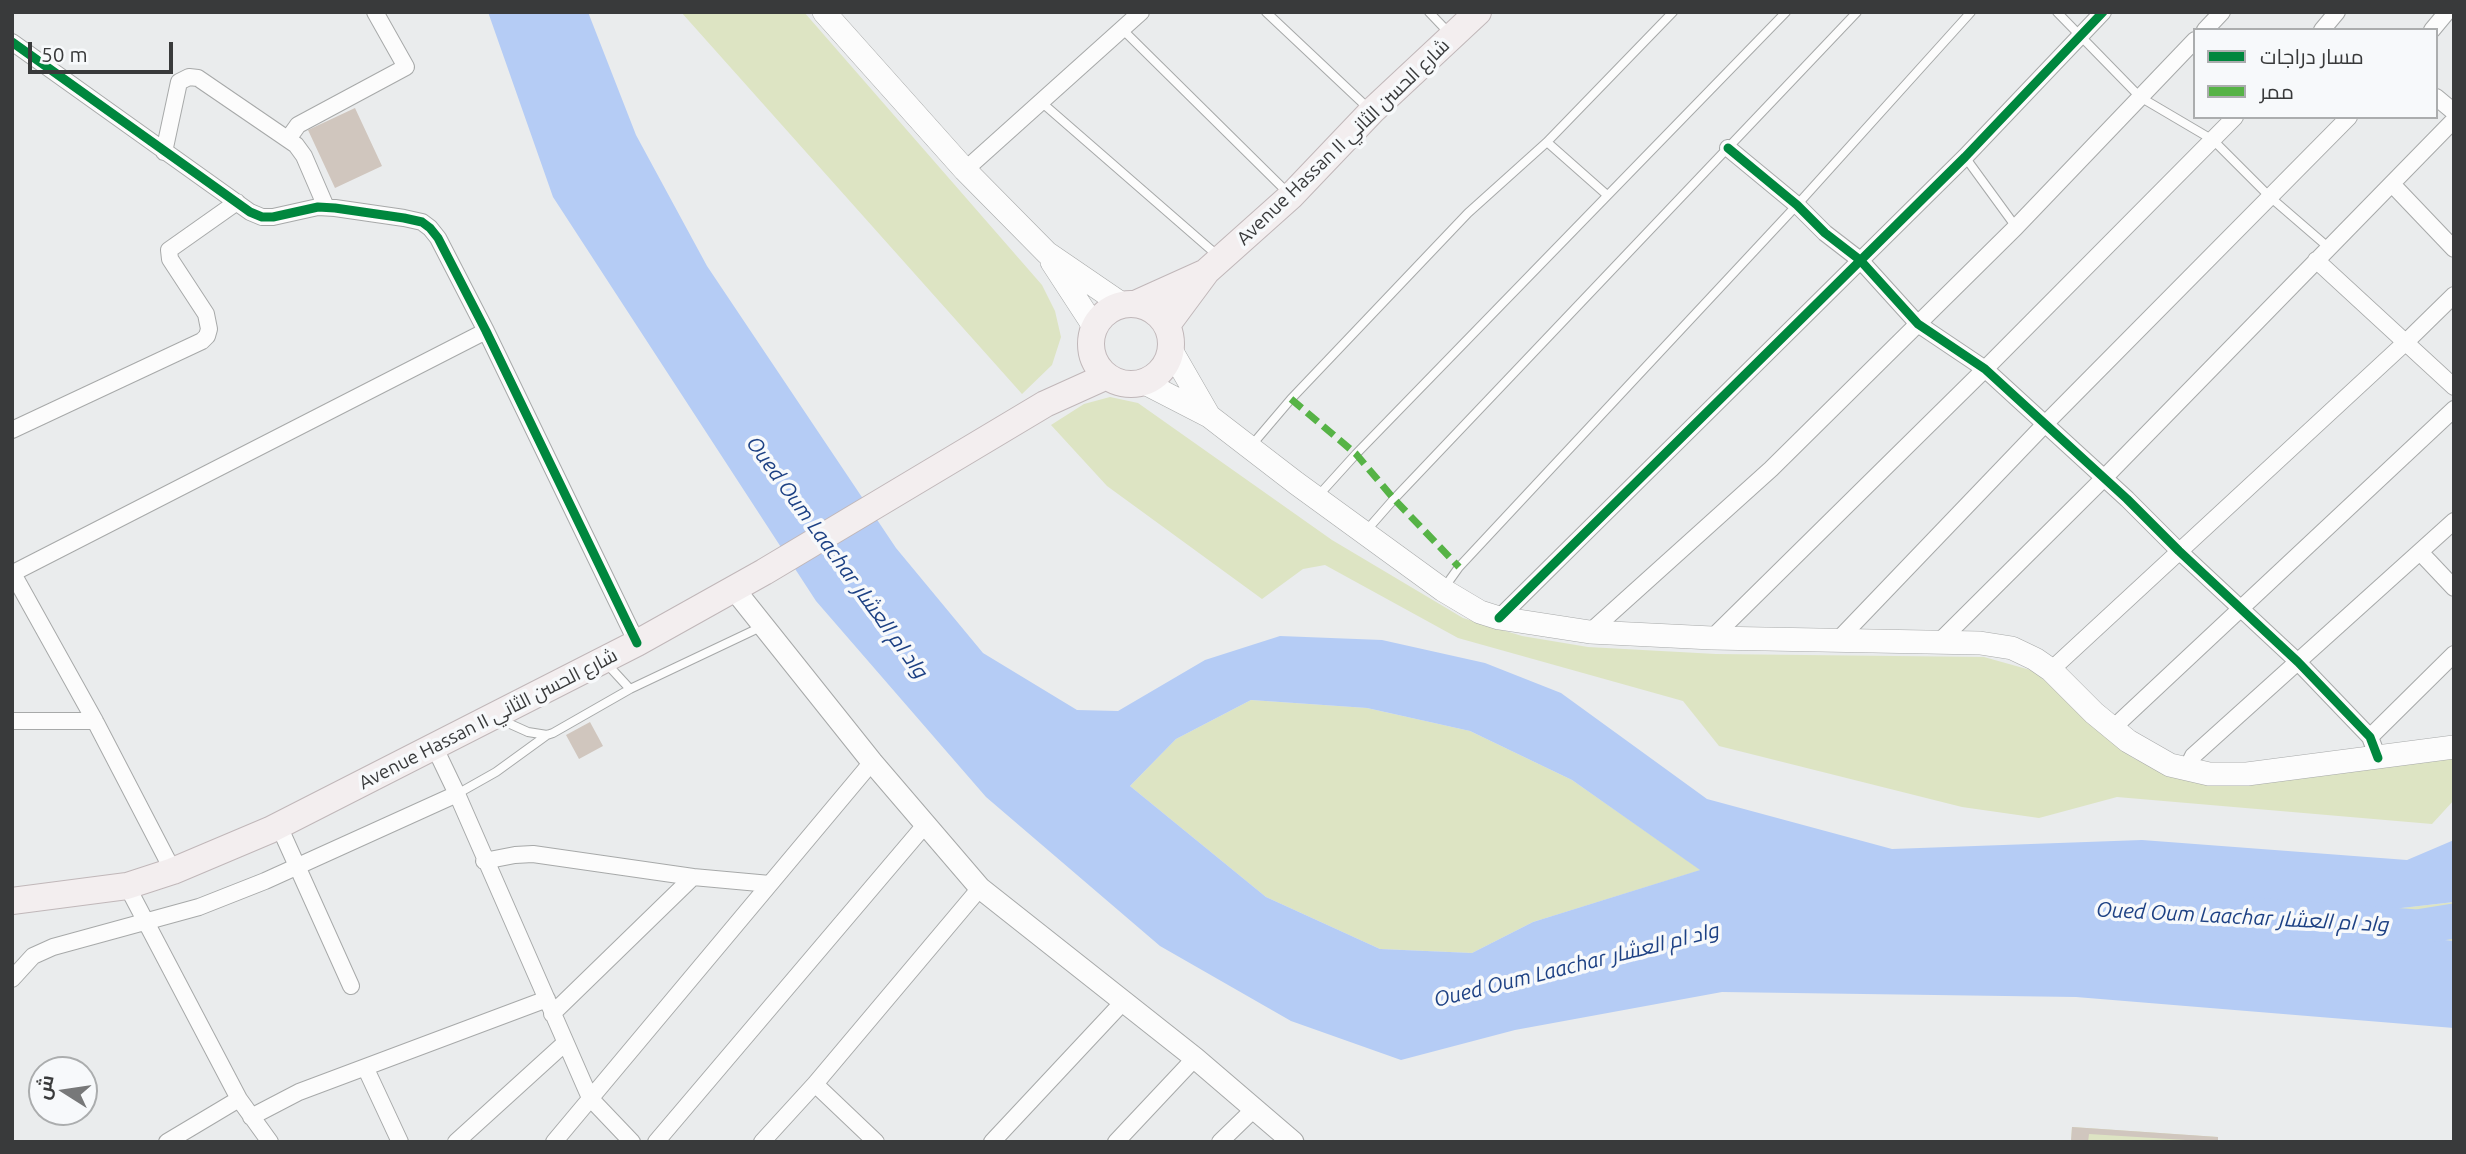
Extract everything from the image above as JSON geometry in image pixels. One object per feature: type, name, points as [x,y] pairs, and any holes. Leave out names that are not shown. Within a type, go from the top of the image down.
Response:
[{"type":"main road","points":[[824,12],[965,170],[1047,253],[1129,304],[1154,310],[1209,416]]},
{"type":"main road","name":"Avenue Hassan II شارع الحسن الثاني","points":[[1143,382],[1161,370],[1169,338],[1214,265],[1290,196],[1372,111],[1478,12]]},
{"type":"main road","points":[[1047,253],[1093,337],[1096,363],[1107,376],[1118,382],[1143,382],[1209,416],[1364,534],[1443,590],[1480,612],[1499,618],[1590,632],[1712,638],[1980,643],[2012,648],[2051,670],[2128,741],[2170,765],[2209,774],[2246,774],[2374,748],[2454,747]]},
{"type":"main road","name":"Avenue Hassan II شارع الحسن الثاني","points":[[1045,404],[1093,337],[1106,313],[1214,265]]},
{"type":"main road","name":"Avenue Hassan II شارع الحسن الثاني","points":[[12,901],[127,886],[173,871],[279,825],[636,643],[764,572],[1045,404],[1107,376]]},
{"type":"street","points":[[288,139],[298,125],[406,66],[375,12]]},
{"type":"street","points":[[965,170],[1141,12]]},
{"type":"street","points":[[1499,618],[1965,157],[2103,12]]},
{"type":"street","points":[[2207,28],[2222,12]]},
{"type":"street","points":[[2324,28],[2337,12]]},
{"type":"street","points":[[2434,28],[2447,12]]},
{"type":"street","points":[[12,41],[164,152],[262,217],[327,207],[404,218],[422,222],[430,228],[438,238],[486,331],[636,643]]},
{"type":"street","points":[[1590,632],[1771,469],[2016,227],[2193,42]]},
{"type":"street","points":[[164,152],[179,82],[189,77],[198,78],[296,145],[304,156],[327,207]]},
{"type":"street","points":[[2438,99],[2454,112]]},
{"type":"street","points":[[1712,638],[2233,119]]},
{"type":"street","points":[[1838,640],[2046,424],[2347,119]]},
{"type":"street","points":[[1939,642],[2104,478],[2454,120]]},
{"type":"street","points":[[1728,148],[1860,260],[1918,324],[1985,369],[2046,424],[2298,662],[2374,748],[2454,654]]},
{"type":"street","points":[[2392,184],[2454,249]]},
{"type":"street","points":[[12,430],[207,337],[209,329],[206,314],[170,259],[169,250],[237,202]]},
{"type":"street","points":[[2316,260],[2454,387]]},
{"type":"street","points":[[2051,670],[2454,295]]},
{"type":"street","points":[[173,871],[95,720],[13,572],[486,331]]},
{"type":"street","points":[[2112,729],[2454,409]]},
{"type":"street","points":[[2186,770],[2193,756],[2454,522]]},
{"type":"street","points":[[2420,552],[2454,588]]},
{"type":"street","points":[[734,589],[872,762],[980,888],[1195,1058],[1293,1142]]},
{"type":"street","points":[[12,721],[95,720]]},
{"type":"street","points":[[434,746],[590,1098],[632,1142]]},
{"type":"street","points":[[554,1142],[872,762]]},
{"type":"street","points":[[12,979],[33,956],[53,947],[199,907],[265,881],[457,794]]},
{"type":"street","points":[[279,825],[351,986]]},
{"type":"street","points":[[656,1142],[925,825]]},
{"type":"street","points":[[484,861],[533,854],[693,877],[770,884]]},
{"type":"street","points":[[251,1117],[299,1092],[549,1006],[693,877]]},
{"type":"street","points":[[127,886],[143,921],[239,1099],[270,1142]]},
{"type":"street","points":[[762,1142],[815,1084],[980,888]]},
{"type":"street","points":[[992,1142],[1123,1002]]},
{"type":"street","points":[[456,1142],[565,1043]]},
{"type":"street","points":[[1116,1142],[1195,1058]]},
{"type":"street","points":[[366,1069],[400,1142]]},
{"type":"street","points":[[815,1084],[876,1142]]},
{"type":"street","points":[[167,1142],[239,1099]]},
{"type":"street","points":[[1220,1142],[1254,1109]]},
{"type":"lane","points":[[1266,12],[1372,111]]},
{"type":"lane","points":[[1429,12],[1453,37]]},
{"type":"lane","points":[[1249,449],[1291,399],[1468,213],[1546,142],[1673,12]]},
{"type":"lane","points":[[1316,498],[1786,12]]},
{"type":"lane","points":[[1364,534],[1394,499],[1857,12]]},
{"type":"lane","points":[[1443,590],[1459,568],[1797,205],[1971,12]]},
{"type":"lane","points":[[2057,12],[2140,97],[2213,140],[2270,197],[2328,247]]},
{"type":"lane","points":[[1123,30],[1290,196]]},
{"type":"lane","points":[[1040,101],[1214,265]]},
{"type":"lane","points":[[1546,142],[1608,195]]},
{"type":"lane","points":[[1965,157],[2016,227]]},
{"type":"lane","points":[[457,794],[506,766],[547,735],[630,689],[764,625]]},
{"type":"lane","points":[[603,660],[630,689]]},
{"type":"lane","points":[[493,716],[522,730],[547,735]]},
{"type":"green space","points":[[681,12],[804,12],[1042,285],[1055,311],[1061,337],[1052,365],[1022,394]]},
{"type":"green space","points":[[1110,397],[1138,403],[1332,540],[1463,618],[1522,636],[1588,647],[1716,654],[1984,657],[2034,671],[2133,758],[2168,774],[2454,755],[2454,800],[2432,824],[2117,797],[2039,818],[1962,807],[1719,746],[1683,701],[1458,638],[1325,565],[1303,569],[1262,599],[1107,486],[1051,425],[1084,404]]},
{"type":"green space","points":[[1251,700],[1367,708],[1470,731],[1572,780],[1701,870],[1533,922],[1472,953],[1380,949],[1266,897],[1130,786],[1176,739]]},
{"type":"green space","points":[[2454,902],[2454,941],[2302,919]]},
{"type":"green space","points":[[2072,1127],[2218,1137],[2218,1142],[2071,1142]]},
{"type":"water","points":[[488,12],[588,12],[636,135],[707,266],[896,548],[983,653],[1077,710],[1118,711],[1205,660],[1280,636],[1382,640],[1485,663],[1561,693],[1707,799],[1892,849],[2142,840],[2407,860],[2454,840],[2454,902],[2305,919],[2454,941],[2454,1028],[2076,997],[1722,992],[1515,1030],[1401,1060],[1291,1021],[1160,946],[986,797],[816,601],[553,197]],"holes":[[[1251,700],[1367,708],[1470,731],[1572,780],[1700,870],[1533,922],[1472,953],[1380,949],[1266,897],[1130,786],[1176,739]]]},
{"type":"building","points":[[355,108],[382,166],[335,188],[308,130]]},
{"type":"building","points":[[590,722],[603,746],[579,759],[566,735]]},
{"type":"building","points":[[2072,1127],[2218,1137],[2218,1142],[2089,1134],[2088,1142],[2071,1141]]},
{"type":"waterway","name":"Oued Oum Laachar واد ام العشار","points":[[2254,915],[2417,927],[2454,921]]},
{"type":"marked path","points":[[1291,399],[1356,454],[1394,499],[1459,567]]},
{"type":"cycle path","points":[[1499,618],[1965,157],[2103,12]]},
{"type":"cycle path","points":[[12,42],[250,212],[262,217],[273,217],[318,207],[335,208],[404,218],[422,222],[430,228],[438,238],[486,331],[637,643]]},
{"type":"cycle path","points":[[1728,148],[1860,260],[1918,324],[1985,369],[2127,499],[2298,662],[2370,737],[2378,758]]}]
